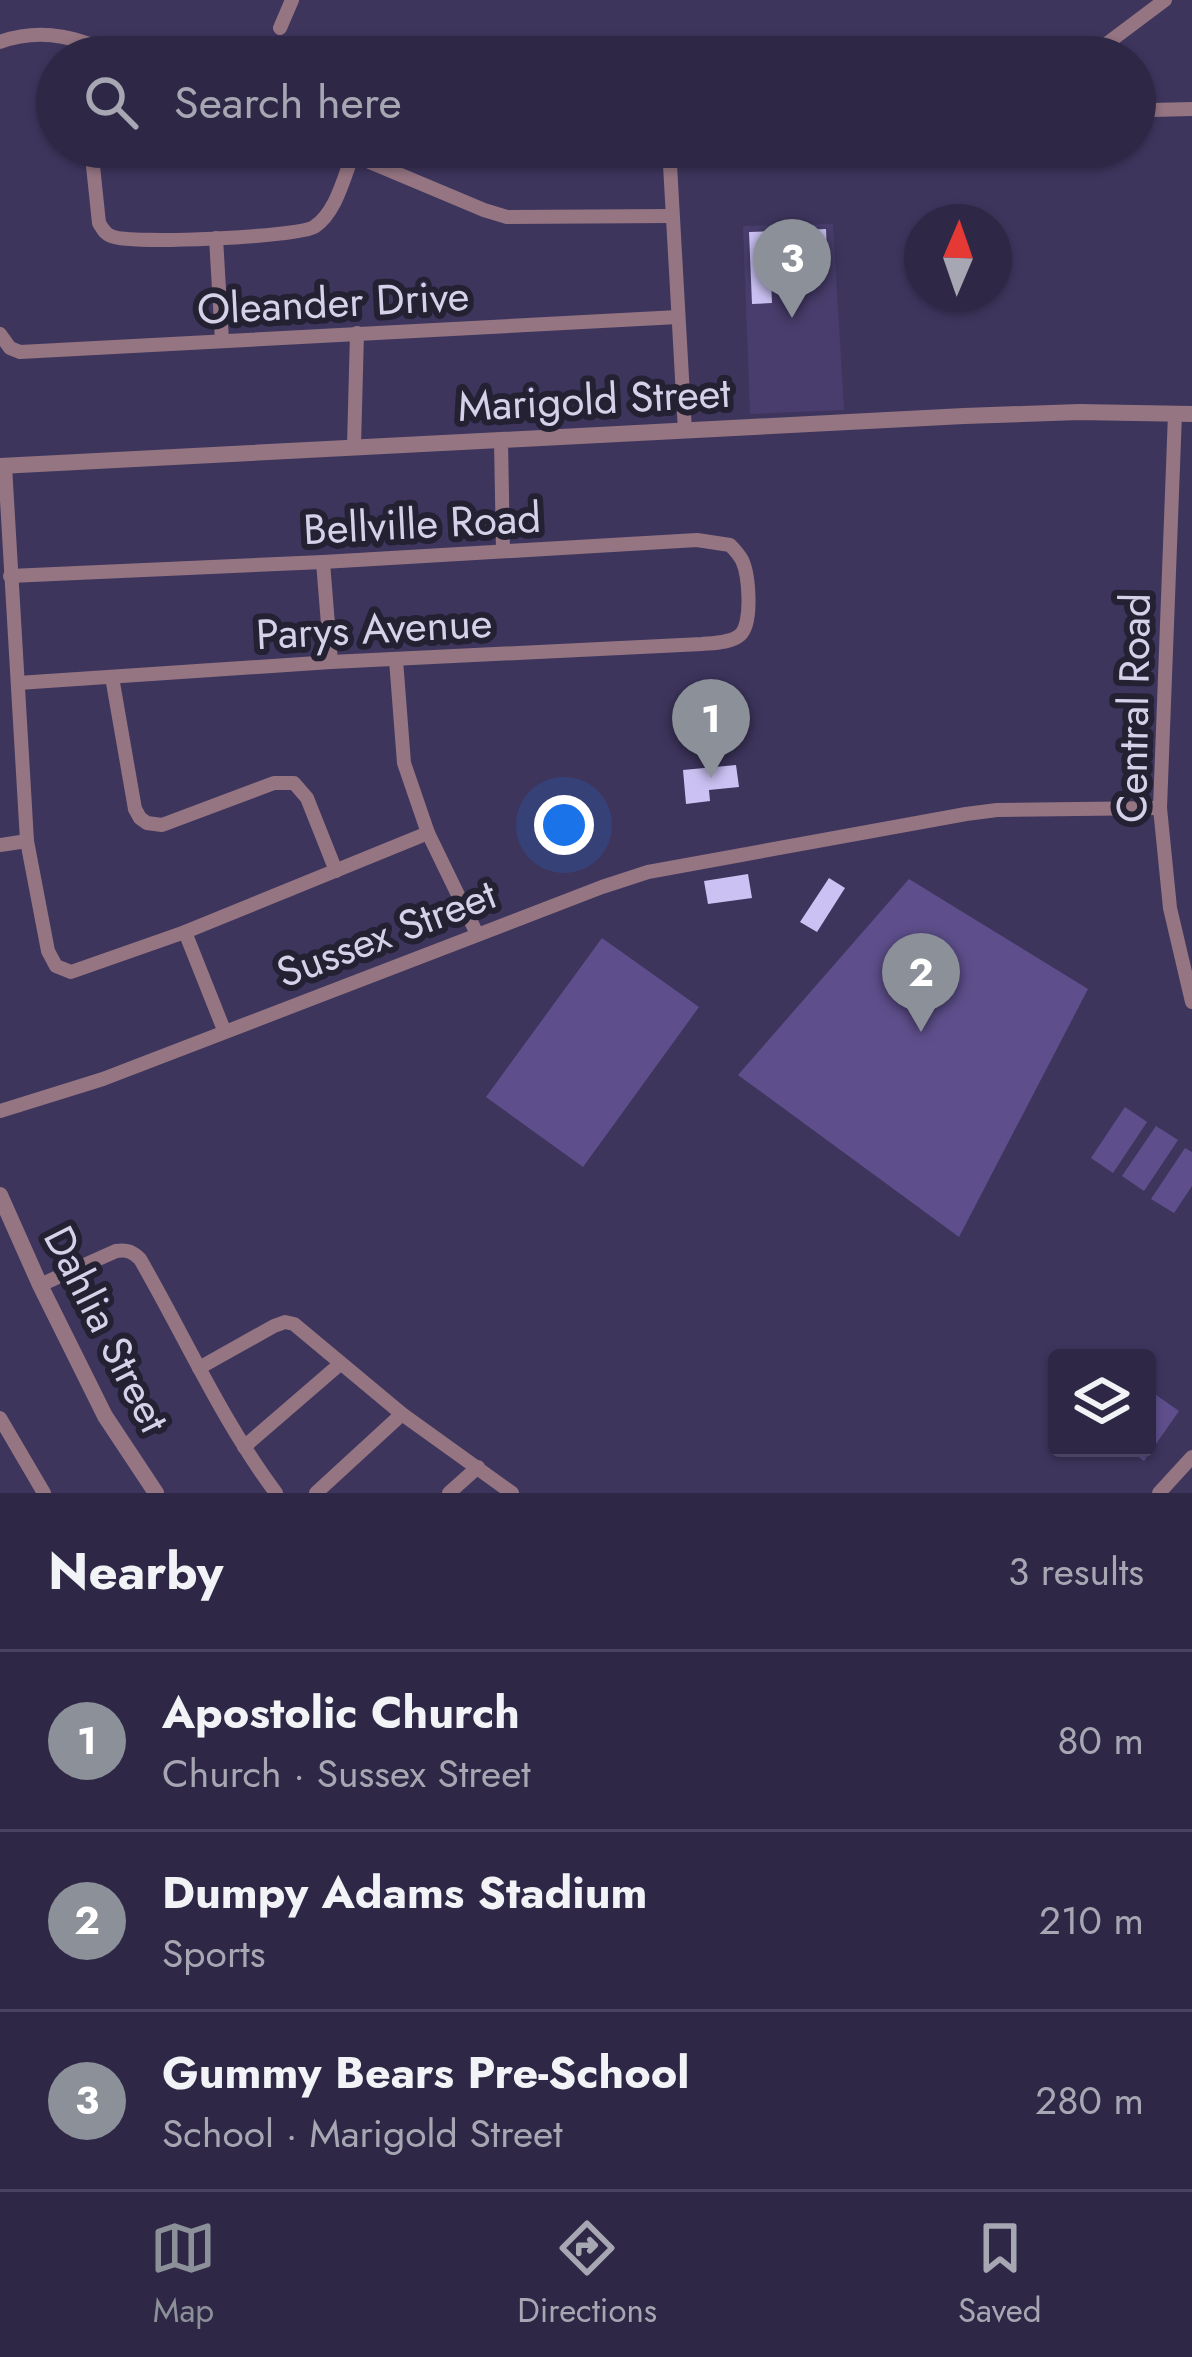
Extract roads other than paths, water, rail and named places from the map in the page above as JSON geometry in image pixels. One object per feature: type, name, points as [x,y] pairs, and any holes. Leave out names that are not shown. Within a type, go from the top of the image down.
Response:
[{"type":"street","points":[[280,28],[292,0]]},
{"type":"street","points":[[1117,36],[1165,0]]},
{"type":"street","points":[[0,42],[38,34],[65,36]]},
{"type":"street","points":[[1156,110],[1192,109]]},
{"type":"street","points":[[93,168],[99,223],[114,238],[216,238],[310,229],[334,201],[347,168]]},
{"type":"street","name":"Oleander Drive","points":[[386,168],[508,217],[671,216]]},
{"type":"street","points":[[670,168],[685,431]]},
{"type":"street","points":[[216,238],[222,340]]},
{"type":"street","name":"Oleander Drive","points":[[0,334],[20,352],[678,317]]},
{"type":"street","points":[[354,446],[356,333]]},
{"type":"street","name":"Marigold Street","points":[[3,466],[1079,412],[1184,414]]},
{"type":"street","name":"Central Road","points":[[1184,414],[1160,808],[1170,908],[1192,1002]]},
{"type":"street","points":[[501,440],[503,551]]},
{"type":"street","points":[[3,466],[27,841],[48,951],[56,966],[71,972],[84,969],[428,833]]},
{"type":"street","name":"Bellville Road","points":[[10,577],[697,540],[730,545],[744,564],[745,628],[732,639]]},
{"type":"street","points":[[323,562],[331,662]]},
{"type":"street","name":"Parys Avenue","points":[[18,683],[732,639]]},
{"type":"street","points":[[396,660],[404,763],[428,833],[477,934]]},
{"type":"street","points":[[112,677],[124,761],[140,818],[162,825],[274,783],[294,783],[307,797],[336,871]]},
{"type":"street","name":"Sussex Street","points":[[0,1111],[103,1078],[621,880],[966,814],[1160,808]]},
{"type":"street","points":[[0,845],[27,841]]},
{"type":"street","points":[[185,932],[224,1030]]},
{"type":"street","name":"Dahlia Street","points":[[0,1196],[105,1416],[156,1493]]},
{"type":"street","points":[[40,1285],[116,1251],[134,1253],[175,1318],[244,1448],[276,1493]]},
{"type":"street","points":[[199,1368],[285,1322],[301,1329],[402,1414],[512,1493]]},
{"type":"street","points":[[244,1448],[340,1364]]},
{"type":"street","points":[[316,1493],[402,1414]]},
{"type":"street","points":[[0,1418],[44,1493]]},
{"type":"street","points":[[0,1453],[14,1445]]},
{"type":"street","points":[[1159,1493],[1192,1457]]},
{"type":"street","points":[[449,1493],[478,1467]]},
{"type":"place","name":"Gummy Bears Pre-School","points":[[792,318]]},
{"type":"place","name":"Apostolic Church","points":[[711,778]]},
{"type":"place","name":"Dumpy Adams Stadium","points":[[921,1032]]}]
